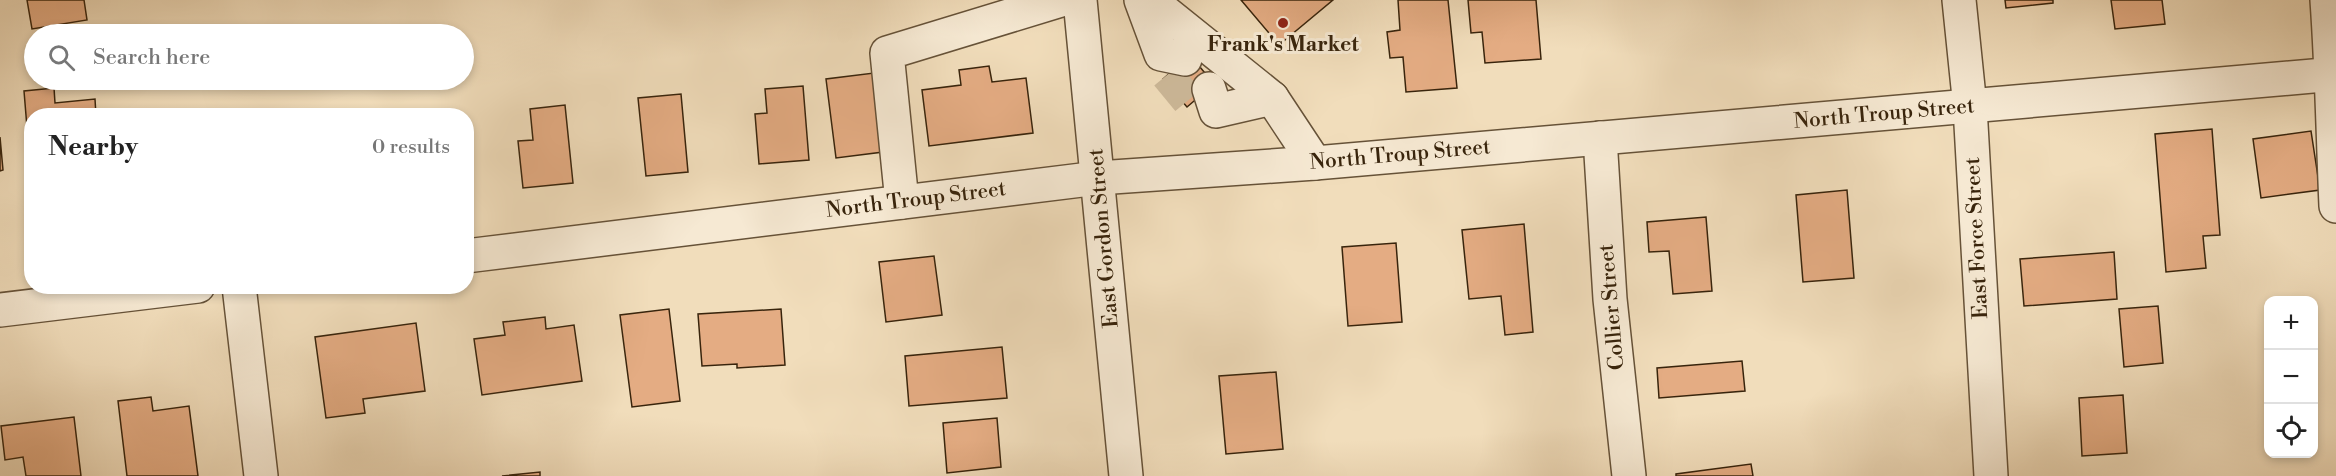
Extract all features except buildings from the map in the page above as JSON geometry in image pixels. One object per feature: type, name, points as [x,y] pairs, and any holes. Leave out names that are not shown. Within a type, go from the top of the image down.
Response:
[{"type":"street","points":[[902,202],[887,53],[1061,0]]},
{"type":"street","name":"East Gordon Street","points":[[1080,0],[1126,476]]},
{"type":"street","points":[[1141,0],[1171,62]]},
{"type":"street","points":[[1150,0],[1272,98],[1315,163]]},
{"type":"street","name":"East Force Street","points":[[1959,0],[1970,107],[1991,476]]},
{"type":"street","points":[[2327,0],[2334,74],[2331,102],[2336,206]]},
{"type":"street","name":"North Troup Street","points":[[474,255],[1098,177],[1315,163],[2334,74]]},
{"type":"street","points":[[1205,101],[1272,98]]},
{"type":"street","name":"Collier Street","points":[[1600,138],[1610,299],[1629,476]]},
{"type":"street","points":[[0,310],[132,294]]},
{"type":"street","points":[[240,294],[261,476]]},
{"type":"tunnel","points":[[1167,75],[1191,104]]},
{"type":"place","name":"Frank's Market","points":[[1283,23]]}]
